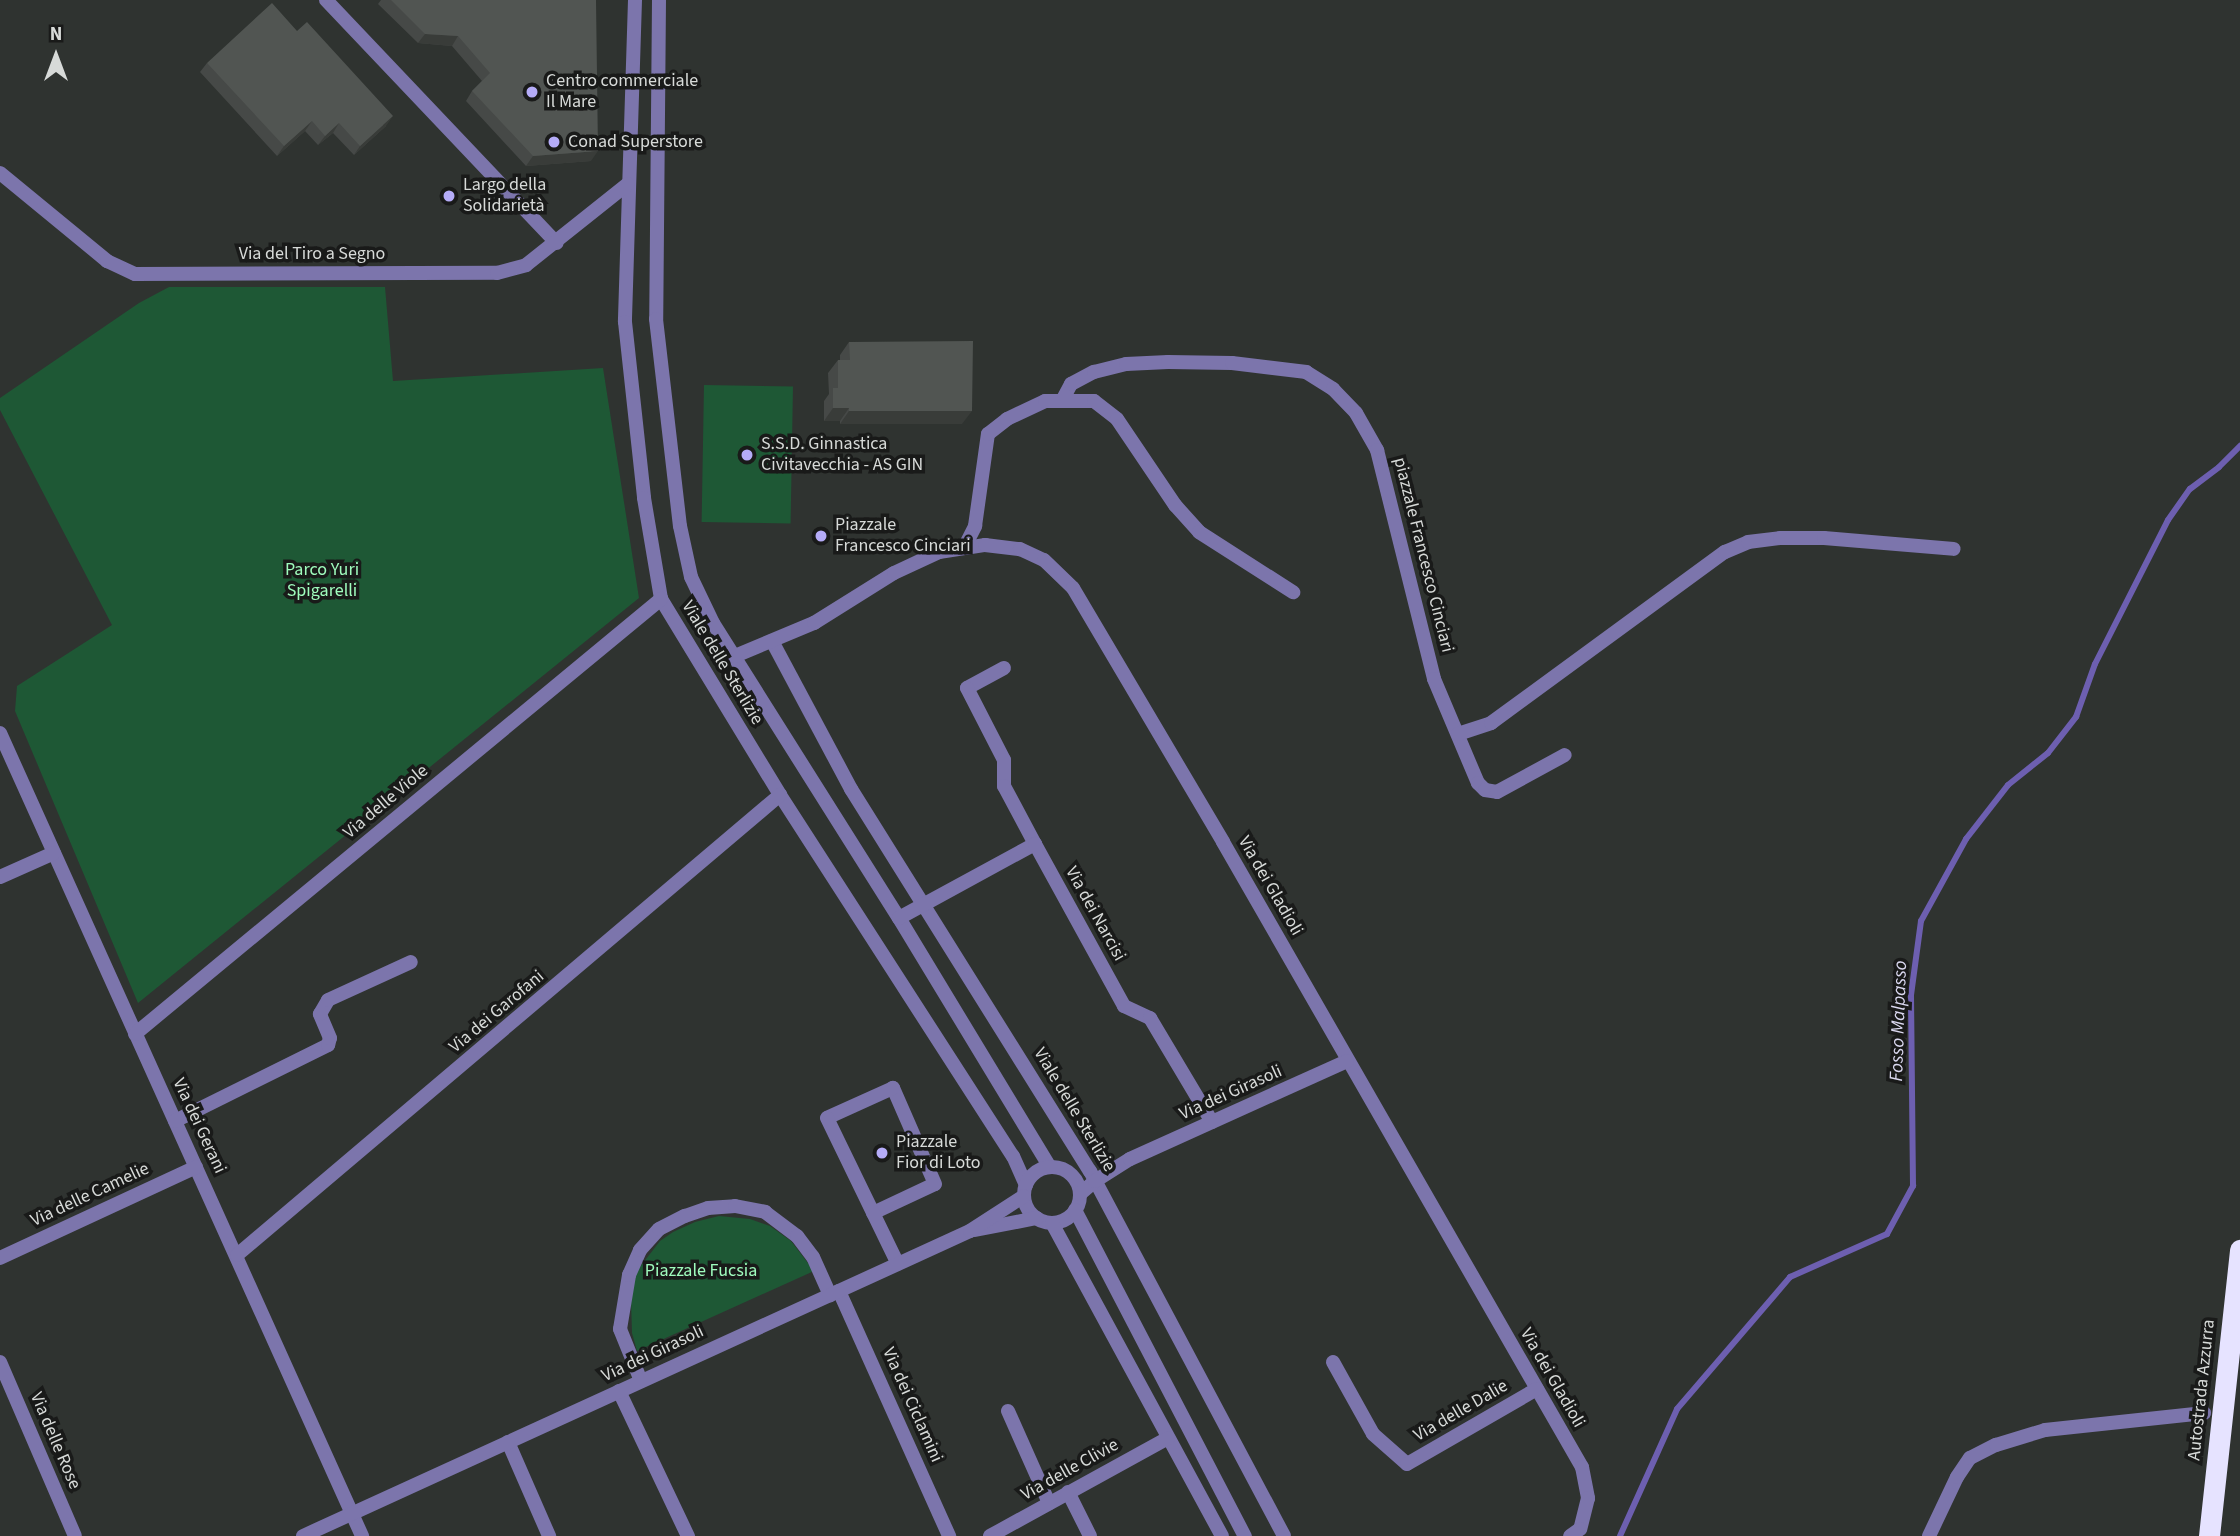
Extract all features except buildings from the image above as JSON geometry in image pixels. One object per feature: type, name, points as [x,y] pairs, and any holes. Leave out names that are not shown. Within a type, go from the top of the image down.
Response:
[{"type":"highway","name":"Autostrada Azzurra","points":[[2209,1536],[2240,1250]]},
{"type":"street","points":[[326,0],[557,243]]},
{"type":"street","name":"Viale delle Sterlizie","points":[[635,0],[626,334],[644,498],[661,599],[780,795],[1013,1156],[1025,1190]]},
{"type":"street","name":"Viale delle Sterlizie","points":[[659,0],[656,319],[680,526],[691,577],[713,623],[899,918],[1050,1167]]},
{"type":"street","name":"Via del Tiro a Segno","points":[[0,173],[107,261],[135,274],[497,273],[526,265],[628,184]]},
{"type":"street","name":"piazzale Francesco Cinciari","points":[[1063,399],[1071,384],[1094,372],[1126,364],[1168,362],[1231,363],[1306,372],[1333,389],[1356,413],[1377,450],[1434,679],[1468,765],[1485,790],[1497,792],[1565,755]]},
{"type":"street","name":"piazzale Francesco Cinciari","points":[[964,548],[975,527],[988,434],[1007,419],[1045,401],[1094,401],[1117,419],[1175,505],[1199,532],[1293,593]]},
{"type":"street","points":[[1458,734],[1491,723],[1725,552],[1748,542],[1780,538],[1825,538],[1954,549]]},
{"type":"street","name":"Via dei Gladioli","points":[[735,656],[814,623],[894,573],[939,552],[985,545],[1020,549],[1044,560],[1073,588],[1223,842],[1582,1467],[1588,1498],[1580,1529],[1570,1536]]},
{"type":"street","name":"Via delle Viole","points":[[135,1034],[661,599]]},
{"type":"street","name":"Viale delle Sterlizie","points":[[772,641],[851,789],[1092,1176],[1284,1536]]},
{"type":"street","name":"Via dei Narcisi","points":[[1004,668],[967,688],[1004,760],[1004,786],[1124,1006],[1150,1017],[1212,1122]]},
{"type":"street","name":"Via dei Gerani","points":[[0,733],[362,1536]]},
{"type":"street","name":"Via dei Garofani","points":[[237,1255],[780,795]]},
{"type":"street","points":[[899,918],[1035,844]]},
{"type":"street","points":[[0,877],[54,853]]},
{"type":"street","points":[[175,1121],[328,1045],[330,1038],[320,1014],[328,1000],[411,962]]},
{"type":"street","name":"Via dei Girasoli","points":[[1070,1173],[1092,1176],[1347,1061]]},
{"type":"street","points":[[873,1213],[935,1184],[893,1088],[827,1118],[873,1213],[898,1264]]},
{"type":"street","name":"Via delle Camelie","points":[[0,1258],[196,1167]]},
{"type":"street","points":[[1050,1167],[1070,1173],[1080,1194],[1075,1210],[1063,1221],[1052,1223],[1037,1218],[1026,1206],[1025,1190],[1031,1176],[1050,1167]]},
{"type":"street","name":"Via dei Girasoli","points":[[1080,1194],[1092,1176]]},
{"type":"street","name":"Via dei Girasoli","points":[[303,1536],[970,1231],[1025,1190]]},
{"type":"street","points":[[640,1381],[620,1329],[629,1275],[640,1250],[659,1228],[685,1216],[708,1208],[735,1206],[765,1212],[797,1236],[835,1292]]},
{"type":"street","points":[[1075,1210],[1245,1536]]},
{"type":"street","name":"Via dei Girasoli","points":[[970,1231],[1037,1218]]},
{"type":"street","points":[[1052,1223],[1222,1536]]},
{"type":"street","name":"Via dei Ciclamini","points":[[835,1292],[949,1536]]},
{"type":"street","name":"Via delle Rose","points":[[0,1362],[75,1536]]},
{"type":"street","name":"Via delle Dalie","points":[[1333,1362],[1373,1434],[1407,1464],[1537,1389]]},
{"type":"street","points":[[619,1391],[688,1536]]},
{"type":"street","points":[[1008,1411],[1049,1503]]},
{"type":"street","points":[[1929,1536],[1957,1477],[1970,1458],[1996,1445],[2045,1430],[2204,1413]]},
{"type":"street","name":"Via delle Clivie","points":[[990,1536],[1168,1438]]},
{"type":"street","points":[[508,1442],[549,1536]]},
{"type":"street","points":[[1068,1492],[1090,1536]]},
{"type":"green space","name":"Parco Yuri Spigarelli","points":[[169,287],[385,287],[393,381],[603,368],[639,598],[138,1003],[15,711],[17,686],[112,625],[0,410],[0,398],[139,303]]},
{"type":"green space","name":"S.S.D. Ginnastica Civitavecchia - AS GIN","points":[[704,385],[793,387],[791,524],[702,522]]},
{"type":"green space","name":"Piazzale Fucsia","points":[[719,1216],[750,1219],[770,1226],[791,1241],[814,1271],[637,1351],[632,1333],[631,1300],[636,1272],[660,1241],[673,1232],[695,1222]]},
{"type":"waterway","name":"Fosso Malpasso","points":[[1620,1536],[1677,1409],[1790,1277],[1887,1234],[1913,1186],[1911,995],[1921,921],[1966,839],[2008,785],[2048,753],[2076,717],[2095,664],[2168,520],[2190,489],[2219,467],[2240,446]]},
{"type":"place","name":"Centro commerciale Il Mare","points":[[532,92]]},
{"type":"place","name":"Conad Superstore","points":[[554,142]]},
{"type":"place","name":"Largo della Solidarietà","points":[[449,196]]},
{"type":"place","name":"S.S.D. Ginnastica Civitavecchia - AS GIN","points":[[747,455]]},
{"type":"place","name":"Piazzale Francesco Cinciari","points":[[821,536]]},
{"type":"place","name":"Piazzale Fior di Loto","points":[[882,1153]]}]
